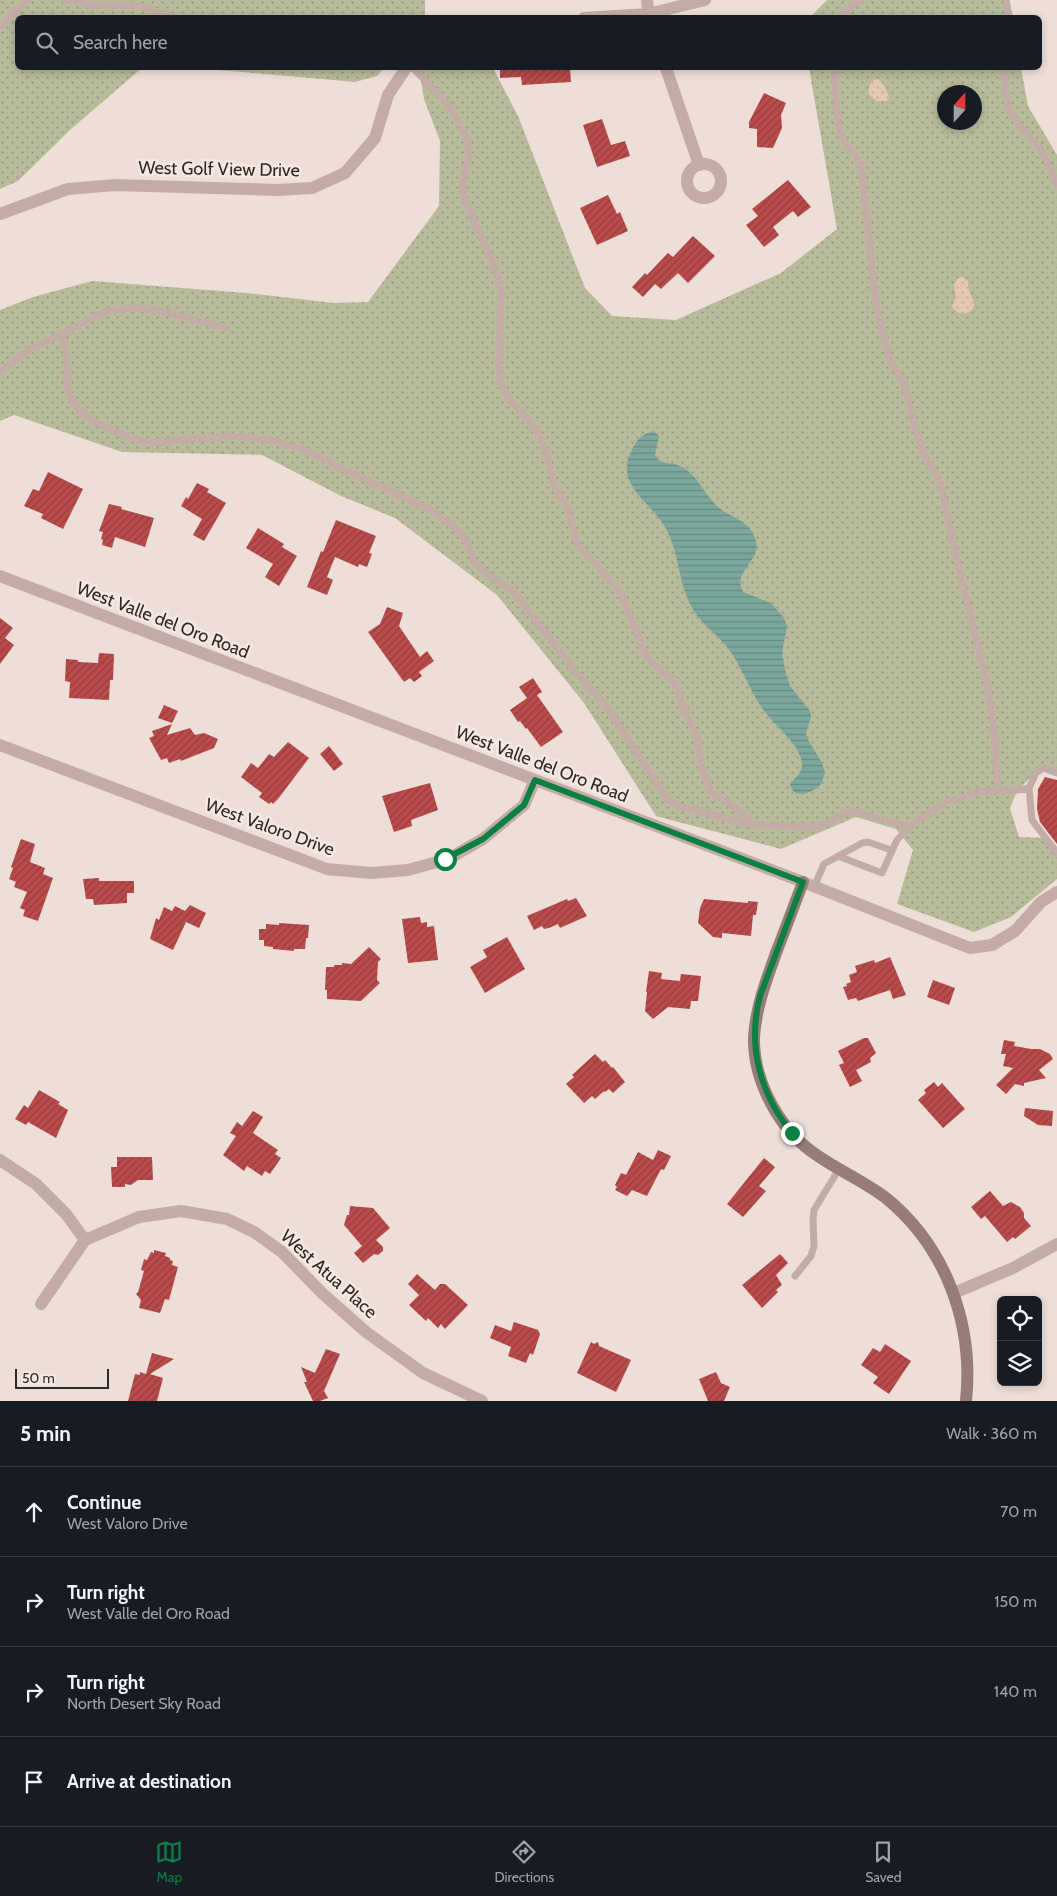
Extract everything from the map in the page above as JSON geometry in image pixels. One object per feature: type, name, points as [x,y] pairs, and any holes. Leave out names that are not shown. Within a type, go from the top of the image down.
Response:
[{"type":"street","points":[[647,0],[649,15]]},
{"type":"street","points":[[652,15],[705,0]]},
{"type":"street","name":"West Golf View Drive","points":[[0,214],[68,189],[115,185],[277,190],[312,188],[345,172],[375,138],[388,94],[405,70]]},
{"type":"street","points":[[667,70],[699,165]]},
{"type":"street","name":"West Valle del Oro Road","points":[[0,576],[808,884],[970,948],[992,945],[1015,931],[1041,902],[1057,892]]},
{"type":"street","name":"West Valoro Drive","points":[[0,745],[327,869],[371,873],[408,870],[448,859],[476,843],[524,805],[535,780]]},
{"type":"street","points":[[808,884],[757,1009],[754,1039],[760,1077],[769,1100],[780,1119],[805,1146],[886,1199],[917,1228],[937,1256],[954,1293],[962,1321],[968,1374],[966,1401]]},
{"type":"street","points":[[0,1160],[36,1184],[66,1214],[85,1240],[41,1304]]},
{"type":"street","name":"West Atua Place","points":[[85,1240],[139,1216],[180,1211],[226,1218],[254,1232],[282,1252],[323,1294],[366,1332],[410,1364],[423,1373],[482,1401]]},
{"type":"street","points":[[954,1293],[1013,1268],[1057,1244]]},
{"type":"lane","points":[[0,27],[18,8],[29,0]]},
{"type":"lane","points":[[65,0],[94,5],[141,6],[166,15]]},
{"type":"lane","points":[[842,15],[848,8],[861,0]]},
{"type":"lane","points":[[1006,0],[1008,15]]},
{"type":"lane","points":[[415,70],[448,104],[462,127],[467,140],[469,156],[462,178],[463,192],[494,266],[501,289],[499,371],[501,385],[509,399],[531,422],[539,436],[546,452],[554,485],[568,510],[577,543],[620,593],[645,654],[652,663],[672,679],[678,690],[698,740],[702,771],[711,792],[738,809],[753,825]]},
{"type":"lane","points":[[837,70],[835,75],[835,89],[840,131],[846,143],[858,157],[861,166],[876,306],[890,360],[904,381],[913,421],[925,460],[937,474],[942,489],[950,531],[986,679],[994,728],[998,791]]},
{"type":"lane","points":[[1005,70],[1007,101],[1012,114],[1043,153],[1057,185]]},
{"type":"lane","points":[[0,372],[45,340],[61,335],[102,313],[123,309],[147,310],[224,328]]},
{"type":"lane","points":[[61,335],[66,349],[67,388],[72,402],[82,413],[97,423],[145,442],[160,443],[186,439],[240,436],[286,444],[302,449],[434,512],[460,532],[474,561],[488,575],[513,591],[606,706],[668,800],[682,807],[753,825],[810,827],[826,824],[848,811],[858,812],[909,827]]},
{"type":"lane","points":[[1057,773],[1043,768],[1036,774],[1029,788],[1032,820],[1057,853]]},
{"type":"lane","points":[[838,856],[882,873],[897,840],[909,827],[944,803],[979,792],[1012,791],[1029,788]]},
{"type":"lane","points":[[808,884],[824,864],[865,842],[891,850]]},
{"type":"lane","points":[[795,1276],[812,1256],[814,1246],[814,1210],[839,1169]]},
{"type":"green space","points":[[0,0],[425,0],[425,15],[15,15],[15,70],[140,70],[71,129],[18,181],[0,189]]},
{"type":"green space","points":[[827,0],[1009,0],[1013,15],[812,15]]},
{"type":"green space","points":[[219,70],[382,70],[377,76],[355,82]]},
{"type":"green space","points":[[419,70],[494,70],[518,116],[585,288],[612,316],[676,320],[781,273],[837,229],[809,70],[1021,70],[1028,106],[1057,155],[1057,773],[1040,768],[1017,791],[1010,808],[1019,837],[1049,838],[1057,847],[1057,879],[1011,917],[974,932],[897,904],[913,850],[896,829],[856,817],[781,849],[656,816],[584,703],[497,595],[395,518],[341,496],[262,455],[122,452],[14,415],[0,421],[0,310],[33,297],[92,281],[247,293],[334,303],[368,302],[439,206],[440,141],[424,99]]},
{"type":"sand","points":[[877,79],[882,82],[886,90],[889,98],[887,101],[876,101],[869,94],[870,85]]},
{"type":"sand","points":[[962,277],[968,281],[974,303],[971,311],[965,313],[956,311],[952,306],[956,297],[954,285],[958,278]]},
{"type":"water","points":[[654,431],[659,436],[655,455],[657,459],[675,464],[689,472],[716,505],[750,529],[755,540],[754,556],[745,569],[740,583],[743,592],[771,603],[784,618],[787,626],[782,653],[786,674],[790,686],[810,711],[811,717],[806,733],[807,738],[822,763],[825,773],[821,784],[804,794],[795,792],[790,784],[802,769],[799,754],[790,740],[762,708],[728,648],[691,606],[683,586],[670,536],[659,518],[630,483],[627,473],[627,462],[632,450],[640,438]]},
{"type":"building","points":[[500,70],[570,70],[571,82],[522,85],[521,77],[500,78]]},
{"type":"building","points":[[764,93],[786,103],[781,115],[782,128],[773,148],[757,147],[757,129],[749,128],[749,122]]},
{"type":"building","points":[[602,119],[611,145],[625,141],[630,156],[597,167],[583,125]]},
{"type":"building","points":[[788,180],[811,207],[798,217],[793,211],[773,227],[779,235],[764,247],[746,225],[758,216],[752,209]]},
{"type":"building","points":[[608,195],[617,214],[620,212],[628,231],[597,245],[580,208]]},
{"type":"building","points":[[693,236],[715,256],[688,283],[678,273],[661,289],[655,284],[643,297],[632,287],[645,273],[647,275],[668,253],[673,257]]},
{"type":"building","points":[[48,472],[83,489],[63,529],[41,518],[43,514],[24,506],[33,489],[39,491]]},
{"type":"building","points":[[197,483],[209,489],[207,492],[226,503],[204,541],[193,535],[202,519],[181,506],[186,497],[188,499]]},
{"type":"building","points":[[109,504],[154,518],[145,547],[115,537],[112,548],[102,545],[103,532],[99,531]]},
{"type":"building","points":[[336,520],[376,536],[369,553],[372,554],[367,567],[359,564],[358,567],[335,557],[327,577],[333,580],[327,595],[307,587]]},
{"type":"building","points":[[258,528],[284,544],[282,547],[297,556],[279,586],[265,577],[273,564],[246,548]]},
{"type":"building","points":[[387,607],[403,613],[399,626],[420,657],[427,651],[434,661],[419,672],[422,676],[414,682],[410,678],[404,682],[368,632],[380,624]]},
{"type":"building","points":[[0,618],[13,628],[5,638],[14,645],[0,664]]},
{"type":"building","points":[[99,653],[114,654],[113,680],[110,680],[109,700],[69,698],[70,682],[65,681],[66,659],[98,663]]},
{"type":"building","points":[[533,678],[542,692],[537,695],[563,732],[541,747],[527,728],[520,721],[518,722],[510,710],[527,698],[519,687]]},
{"type":"building","points":[[164,705],[178,711],[172,723],[158,718]]},
{"type":"building","points":[[172,724],[167,735],[190,728],[195,735],[204,733],[218,739],[214,748],[181,761],[180,759],[169,763],[167,758],[161,760],[149,738],[154,736],[152,731]]},
{"type":"building","points":[[288,742],[309,758],[278,799],[273,804],[271,802],[269,804],[259,797],[262,793],[241,777],[251,763],[258,768],[269,754],[274,757]]},
{"type":"building","points":[[329,746],[343,764],[334,771],[320,754]]},
{"type":"building","points":[[1045,777],[1057,780],[1057,844],[1040,822],[1037,809],[1038,789]]},
{"type":"building","points":[[430,783],[438,810],[411,820],[412,826],[394,832],[382,796]]},
{"type":"building","points":[[21,839],[35,844],[30,862],[45,868],[43,874],[53,878],[38,921],[23,916],[25,910],[20,908],[27,892],[14,887],[16,882],[9,879],[13,868],[11,867]]},
{"type":"building","points":[[99,878],[99,881],[134,881],[134,893],[127,893],[127,903],[94,905],[93,899],[86,899],[83,879]]},
{"type":"building","points":[[576,898],[587,916],[560,928],[558,924],[544,929],[542,926],[534,930],[527,916],[567,899],[568,901]]},
{"type":"building","points":[[704,899],[748,903],[748,901],[758,902],[756,915],[753,915],[751,936],[722,933],[722,938],[713,937],[698,923],[700,908]]},
{"type":"building","points":[[190,905],[206,913],[199,928],[186,922],[173,950],[150,939],[156,918],[159,920],[164,907],[172,911],[175,906],[185,911]]},
{"type":"building","points":[[420,917],[421,923],[427,922],[427,927],[434,926],[438,960],[408,963],[402,919]]},
{"type":"building","points":[[279,923],[309,925],[305,949],[294,949],[294,951],[264,946],[264,940],[259,940],[259,929],[266,929],[266,924],[279,925]]},
{"type":"building","points":[[507,937],[525,969],[485,993],[470,967],[487,957],[483,950]]},
{"type":"building","points":[[369,947],[381,959],[378,962],[377,980],[380,983],[361,1001],[327,999],[327,990],[325,990],[326,967],[342,965],[342,963],[351,964]]},
{"type":"building","points":[[890,957],[906,995],[893,999],[890,990],[858,1001],[856,998],[848,1000],[843,987],[851,982],[849,975],[857,972],[855,966],[874,960],[875,963]]},
{"type":"building","points":[[649,971],[662,973],[661,979],[680,981],[681,974],[701,976],[698,1001],[691,1001],[690,1009],[668,1007],[653,1019],[645,1011]]},
{"type":"building","points":[[933,980],[955,988],[949,1005],[927,997]]},
{"type":"building","points":[[864,1038],[868,1038],[876,1053],[870,1058],[871,1062],[856,1070],[862,1081],[850,1087],[839,1065],[844,1063],[838,1051]]},
{"type":"building","points":[[1004,1040],[1015,1042],[1014,1046],[1040,1049],[1050,1054],[1053,1059],[1039,1070],[1046,1078],[1024,1083],[1024,1086],[1015,1084],[1006,1094],[996,1085],[1013,1068],[1003,1066],[1006,1054],[1001,1054]]},
{"type":"building","points":[[595,1054],[603,1062],[605,1060],[613,1067],[625,1082],[613,1093],[609,1089],[595,1099],[592,1096],[584,1103],[566,1084],[574,1077],[572,1075]]},
{"type":"building","points":[[934,1082],[938,1087],[942,1083],[965,1109],[943,1128],[918,1100],[926,1093],[924,1090]]},
{"type":"building","points":[[39,1090],[60,1102],[58,1104],[68,1110],[56,1138],[28,1122],[26,1125],[15,1119],[24,1105],[28,1108]]},
{"type":"building","points":[[1025,1108],[1053,1111],[1052,1126],[1038,1125],[1024,1116]]},
{"type":"building","points":[[253,1111],[263,1117],[253,1133],[278,1150],[275,1154],[281,1158],[270,1174],[265,1171],[262,1176],[247,1166],[244,1171],[223,1155],[236,1136],[230,1133],[237,1122],[242,1126]]},
{"type":"building","points":[[658,1150],[671,1156],[664,1170],[661,1169],[647,1196],[632,1190],[627,1196],[615,1190],[617,1187],[615,1185],[621,1173],[626,1175],[638,1152],[653,1160]]},
{"type":"building","points":[[117,1157],[152,1157],[153,1180],[138,1180],[131,1185],[125,1184],[125,1187],[112,1187],[111,1167],[117,1167]]},
{"type":"building","points":[[764,1158],[775,1167],[759,1186],[766,1191],[743,1217],[727,1204]]},
{"type":"building","points":[[990,1191],[1003,1206],[1011,1202],[1020,1207],[1024,1213],[1024,1218],[1031,1226],[1015,1239],[1013,1237],[1007,1242],[985,1216],[981,1219],[971,1207]]},
{"type":"building","points":[[350,1206],[373,1208],[390,1228],[376,1240],[383,1247],[383,1251],[378,1255],[374,1254],[363,1263],[354,1253],[362,1246],[344,1225],[347,1215],[349,1215]]},
{"type":"building","points":[[154,1250],[166,1253],[165,1256],[173,1261],[172,1265],[178,1267],[169,1300],[165,1299],[160,1313],[139,1308],[141,1300],[136,1294],[144,1271],[141,1270],[144,1259],[147,1260],[151,1252],[154,1253]]},
{"type":"building","points":[[780,1254],[788,1263],[776,1275],[782,1285],[776,1290],[778,1292],[762,1308],[742,1285]]},
{"type":"building","points":[[417,1274],[435,1290],[440,1284],[445,1284],[468,1305],[445,1329],[441,1324],[438,1328],[428,1318],[426,1321],[409,1305],[419,1295],[408,1284]]},
{"type":"building","points":[[514,1322],[538,1330],[540,1334],[533,1355],[530,1353],[526,1363],[508,1356],[511,1347],[490,1338],[495,1325],[511,1331]]},
{"type":"building","points":[[591,1342],[594,1344],[598,1342],[599,1346],[631,1360],[616,1392],[577,1373]]},
{"type":"building","points":[[885,1344],[911,1361],[889,1394],[873,1383],[878,1377],[861,1365],[873,1348],[880,1352]]},
{"type":"building","points":[[326,1349],[340,1354],[324,1391],[328,1398],[313,1401],[304,1382],[307,1382],[301,1367],[315,1373]]},
{"type":"building","points":[[152,1353],[174,1359],[150,1374],[163,1378],[157,1401],[128,1401],[135,1374],[140,1375],[140,1372],[146,1374]]},
{"type":"building","points":[[716,1372],[721,1383],[730,1387],[724,1401],[708,1401],[699,1379]]},
{"type":"route","points":[[445,859],[483,839],[524,805],[535,780],[803,882],[760,996],[754,1039],[760,1077],[769,1100],[780,1119],[792,1133]]}]
